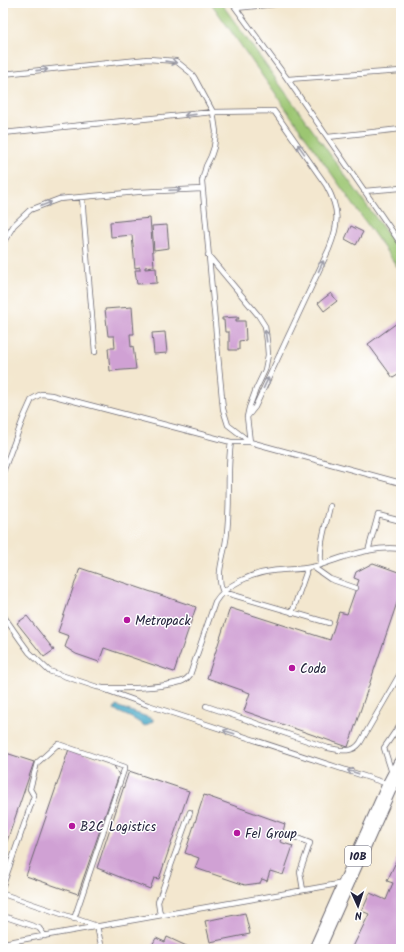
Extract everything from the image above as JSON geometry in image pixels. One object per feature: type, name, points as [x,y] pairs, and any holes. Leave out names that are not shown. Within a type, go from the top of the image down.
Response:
[{"type":"main road","name":"10B","points":[[317,949],[346,882],[401,764]]},
{"type":"lane","points":[[232,3],[288,79],[401,244]]},
{"type":"lane","points":[[236,8],[253,5],[286,3]]},
{"type":"lane","points":[[3,74],[148,60],[176,62],[191,73],[213,112],[216,132],[211,156],[206,166],[202,181],[202,189],[223,409],[228,425],[250,442]]},
{"type":"lane","points":[[288,79],[401,71]]},
{"type":"lane","points":[[3,133],[213,112],[274,111],[333,196],[336,212],[336,228],[329,249],[255,407],[247,418]]},
{"type":"lane","points":[[328,138],[401,129]]},
{"type":"lane","points":[[364,191],[401,188]]},
{"type":"lane","points":[[3,243],[14,225],[30,210],[59,200],[138,192],[202,189]]},
{"type":"lane","points":[[82,197],[95,352]]},
{"type":"lane","points":[[208,255],[258,315],[265,326],[268,355],[265,370],[256,389],[247,418],[250,442]]},
{"type":"lane","points":[[3,472],[32,399],[41,394],[51,395],[230,442],[250,442],[401,483]]},
{"type":"lane","points":[[223,592],[220,583],[220,575],[226,546],[228,525],[230,442]]},
{"type":"lane","points":[[322,564],[320,555],[321,547],[330,506]]},
{"type":"lane","points":[[368,551],[378,515],[401,521]]},
{"type":"lane","points":[[95,686],[112,688],[152,687],[181,682],[187,679],[190,675],[215,602],[223,592],[243,580],[263,572],[273,570],[300,570],[313,567],[344,556],[374,549],[401,549]]},
{"type":"lane","points":[[313,567],[330,579],[356,588]]},
{"type":"lane","points":[[292,613],[306,573],[306,568]]},
{"type":"lane","points":[[223,592],[329,623]]},
{"type":"lane","points":[[3,615],[29,652],[49,671],[155,708],[392,782]]},
{"type":"lane","points":[[206,706],[328,748],[351,750],[356,748],[360,743],[401,672]]},
{"type":"lane","points":[[392,782],[384,748],[401,723]]},
{"type":"lane","points":[[3,885],[34,796],[30,788],[37,763],[58,744],[125,767],[74,919]]},
{"type":"lane","points":[[160,915],[158,902],[190,812]]},
{"type":"lane","points":[[292,836],[310,843],[300,872],[303,890]]},
{"type":"lane","points":[[3,944],[346,882]]},
{"type":"lane","points":[[3,894],[97,926]]},
{"type":"lane","points":[[3,916],[39,928],[45,936]]},
{"type":"lane","points":[[97,926],[102,949]]},
{"type":"green space","points":[[211,3],[221,3],[391,239],[401,256],[401,272]]},
{"type":"water","points":[[116,706],[153,719],[153,721],[145,726],[114,710]]},
{"type":"building","points":[[150,218],[154,266],[145,267],[145,269],[156,268],[157,283],[137,284],[135,270],[140,270],[140,267],[135,268],[132,235],[111,237],[110,222]]},
{"type":"building","points":[[167,225],[169,248],[154,250],[152,226]]},
{"type":"building","points":[[351,226],[363,232],[356,245],[345,239]]},
{"type":"building","points":[[331,293],[337,301],[324,311],[318,303]]},
{"type":"building","points":[[132,307],[134,334],[130,334],[131,347],[133,346],[136,369],[110,371],[108,348],[115,348],[114,336],[108,336],[105,309]]},
{"type":"building","points":[[238,317],[239,319],[236,319],[236,321],[245,321],[246,340],[239,341],[239,350],[229,350],[229,332],[225,332],[224,320],[222,320],[222,318]]},
{"type":"building","points":[[401,320],[401,373],[393,378],[368,344]]},
{"type":"building","points":[[165,332],[167,353],[154,354],[152,333]]},
{"type":"building","name":"Coda","points":[[373,563],[401,573],[401,591],[348,747],[244,711],[250,693],[207,678],[230,608],[330,640],[339,612],[347,614],[359,580],[354,578],[356,572]]},
{"type":"building","name":"Metropack","points":[[80,568],[196,607],[174,672],[104,648],[99,662],[76,654],[65,647],[69,636],[58,632]]},
{"type":"building","points":[[27,616],[54,650],[44,657],[17,623]]},
{"type":"building","name":"B2C Logistics","points":[[69,749],[113,764],[119,775],[78,894],[26,876]]},
{"type":"building","points":[[3,752],[34,762],[3,853]]},
{"type":"building","points":[[129,771],[189,791],[159,879],[154,878],[150,889],[97,868]]},
{"type":"building","name":"Fel Group","points":[[204,795],[285,824],[280,842],[293,846],[283,875],[270,871],[267,881],[262,879],[260,883],[245,885],[195,868],[199,858],[185,853]]},
{"type":"building","points":[[401,849],[401,866],[395,863]]},
{"type":"building","points":[[395,864],[401,867],[401,949],[352,949],[369,914],[362,911],[370,893],[386,900],[393,883],[387,881]]},
{"type":"building","points":[[245,913],[250,934],[210,942],[205,921]]},
{"type":"building","points":[[167,937],[193,949],[150,949],[156,938],[165,942]]},
{"type":"place","name":"Metropack","points":[[127,620]]},
{"type":"place","name":"Coda","points":[[292,668]]},
{"type":"place","name":"B2C Logistics","points":[[72,826]]},
{"type":"place","name":"Fel Group","points":[[237,833]]}]
